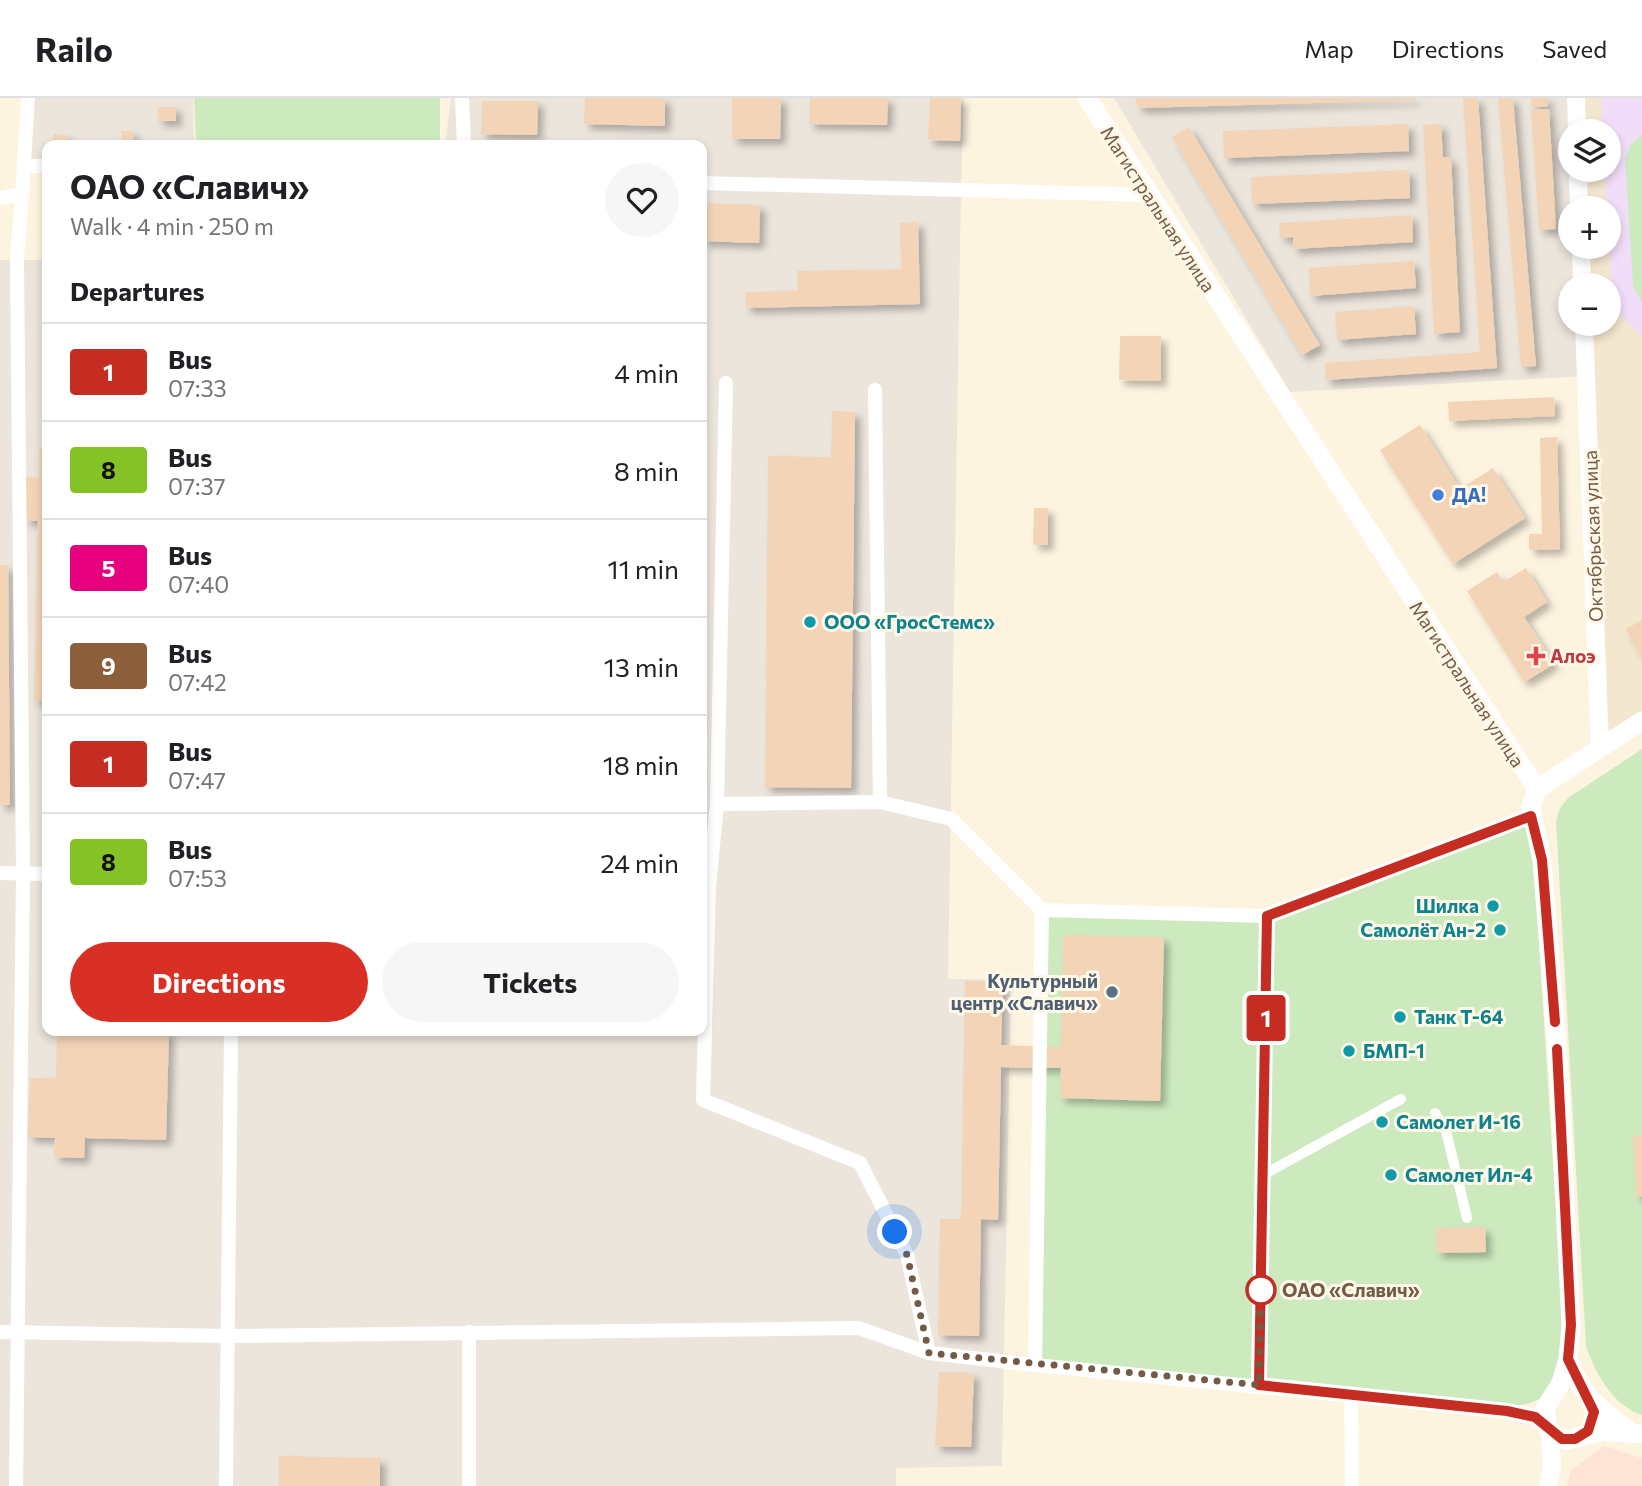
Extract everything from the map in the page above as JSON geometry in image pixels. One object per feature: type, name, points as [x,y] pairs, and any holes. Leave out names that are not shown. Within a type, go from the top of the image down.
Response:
[{"type":"main road","name":"Магистральная улица","points":[[1087,98],[1537,789]]},
{"type":"main road","points":[[1636,1433],[1601,1431],[1562,1439],[1549,1430],[1544,1416],[1550,1398],[1561,1382],[1568,1359],[1571,1325],[1559,1076],[1542,860],[1531,816],[1537,789],[1642,721]]},
{"type":"main road","points":[[1568,1359],[1588,1399],[1593,1422],[1582,1436]]},
{"type":"main road","points":[[1550,1398],[1569,1390],[1588,1399],[1636,1433]]},
{"type":"street","points":[[16,1486],[23,874],[18,273],[28,98]]},
{"type":"street","points":[[462,98],[464,140]]},
{"type":"street","points":[[1576,98],[1577,119]]},
{"type":"street","points":[[24,166],[42,166]]},
{"type":"street","points":[[707,183],[1148,195]]},
{"type":"street","points":[[0,198],[22,194]]},
{"type":"street","name":"Октябрьская улица","points":[[1584,336],[1600,748]]},
{"type":"street","points":[[707,877],[716,804],[726,383]]},
{"type":"street","points":[[875,390],[880,802]]},
{"type":"street","points":[[716,804],[880,802],[951,819],[1042,910],[1267,916],[1531,816]]},
{"type":"street","points":[[0,873],[42,874]]},
{"type":"street","points":[[1035,1364],[1042,910]]},
{"type":"street","points":[[1259,1385],[1267,916]]},
{"type":"street","points":[[226,1486],[231,1036]]},
{"type":"street","points":[[704,1036],[703,1100],[860,1163],[907,1255],[929,1353]]},
{"type":"street","points":[[1263,1175],[1401,1099]]},
{"type":"street","points":[[1435,1112],[1446,1131],[1467,1218]]},
{"type":"street","points":[[0,1332],[228,1336],[859,1328],[929,1353],[1259,1385],[1334,1389],[1351,1394],[1507,1411],[1535,1417],[1549,1430],[1552,1466],[1548,1486]]},
{"type":"street","points":[[469,1332],[469,1486]]},
{"type":"street","points":[[1351,1394],[1352,1486]]},
{"type":"street","points":[[1507,1411],[1535,1408],[1550,1398]]},
{"type":"street","points":[[1552,1466],[1582,1436]]},
{"type":"shaded area","points":[[28,98],[193,98],[194,140],[42,140],[42,166],[24,166]]},
{"type":"shaded area","points":[[451,98],[964,98],[961,189],[707,183],[707,140],[446,140]]},
{"type":"shaded area","points":[[1114,98],[1576,98],[1572,119],[1558,119],[1558,182],[1573,182],[1576,196],[1558,196],[1558,259],[1581,259],[1582,273],[1558,273],[1558,336],[1585,336],[1587,376],[1290,392]]},
{"type":"shaded area","points":[[1577,98],[1642,98],[1642,716],[1604,740],[1585,336],[1621,336],[1621,273],[1583,273],[1582,259],[1621,259],[1621,196],[1580,196],[1579,182],[1621,182],[1621,119],[1578,119]]},
{"type":"shaded area","points":[[1601,98],[1642,98],[1642,337],[1621,315],[1621,273],[1611,273],[1610,259],[1621,259],[1621,196],[1607,196],[1606,182],[1621,182],[1621,119],[1602,119]]},
{"type":"shaded area","points":[[707,184],[961,190],[948,979],[1011,979],[1002,1466],[896,1468],[896,1486],[0,1486],[0,260],[42,260],[42,1036],[707,1036]]},
{"type":"shaded area","points":[[1604,1446],[1642,1458],[1642,1486],[1567,1486],[1571,1470]]},
{"type":"green space","points":[[194,98],[440,98],[440,140],[196,140]]},
{"type":"green space","points":[[1642,135],[1642,302],[1633,286],[1625,159],[1631,144]]},
{"type":"green space","points":[[1642,749],[1642,1415],[1622,1404],[1606,1387],[1586,1346],[1556,821],[1560,808],[1568,798]]},
{"type":"green space","points":[[1531,817],[1565,1353],[1547,1393],[1533,1402],[1507,1407],[1035,1365],[1042,910],[1267,916]]},
{"type":"building","points":[[585,98],[665,98],[665,126],[584,124]]},
{"type":"building","points":[[732,98],[781,98],[780,139],[732,139]]},
{"type":"building","points":[[810,98],[888,98],[887,125],[809,124]]},
{"type":"building","points":[[930,98],[961,98],[960,141],[928,140]]},
{"type":"building","points":[[1135,98],[1415,98],[1415,100],[1139,108]]},
{"type":"building","points":[[1463,98],[1478,98],[1497,368],[1326,380],[1325,363],[1480,352]]},
{"type":"building","points":[[1498,98],[1513,98],[1536,366],[1521,367]]},
{"type":"building","points":[[1531,98],[1548,98],[1548,106],[1531,107]]},
{"type":"building","points":[[482,101],[538,101],[537,135],[481,134]]},
{"type":"building","points":[[158,107],[176,107],[176,121],[158,121]]},
{"type":"building","points":[[1549,109],[1556,229],[1539,230],[1531,110]]},
{"type":"building","points":[[1408,124],[1409,151],[1224,158],[1223,131]]},
{"type":"building","points":[[1441,124],[1443,157],[1451,157],[1460,332],[1434,334],[1423,125]]},
{"type":"building","points":[[1189,127],[1320,345],[1302,355],[1172,137]]},
{"type":"building","points":[[121,131],[133,131],[134,140],[122,140]]},
{"type":"building","points":[[54,134],[68,136],[68,140],[53,140]]},
{"type":"building","points":[[1409,170],[1410,198],[1252,204],[1251,177]]},
{"type":"building","points":[[707,203],[760,205],[759,243],[707,241]]},
{"type":"building","points":[[1412,215],[1413,242],[1293,249],[1293,237],[1280,238],[1279,223]]},
{"type":"building","points":[[918,222],[920,304],[746,308],[745,292],[798,291],[797,271],[901,269],[900,223]]},
{"type":"building","points":[[1414,261],[1416,288],[1310,296],[1309,268]]},
{"type":"building","points":[[1414,306],[1416,334],[1337,340],[1335,312]]},
{"type":"building","points":[[1120,336],[1161,336],[1161,381],[1119,380]]},
{"type":"building","points":[[1554,397],[1555,416],[1449,421],[1448,402]]},
{"type":"building","name":"ООО «ГросСтемс»","points":[[832,411],[855,412],[851,788],[765,787],[768,456],[831,457]]},
{"type":"building","points":[[1420,425],[1460,489],[1493,468],[1525,518],[1453,564],[1380,450]]},
{"type":"building","points":[[1557,437],[1560,549],[1529,550],[1529,534],[1542,534],[1540,438]]},
{"type":"building","points":[[39,448],[42,448],[42,701],[34,701],[38,521],[25,521],[26,477],[39,478]]},
{"type":"building","points":[[1034,508],[1048,508],[1048,545],[1033,545]]},
{"type":"building","points":[[0,565],[8,565],[10,805],[0,805]]},
{"type":"building","points":[[1526,568],[1547,602],[1524,617],[1554,664],[1524,682],[1467,591],[1497,572],[1503,582]]},
{"type":"building","points":[[1642,620],[1642,658],[1626,629]]},
{"type":"building","points":[[1063,935],[1164,937],[1160,1101],[1060,1098],[1061,1068],[1001,1067],[998,1220],[981,1219],[979,1336],[938,1335],[940,1219],[961,1219],[965,981],[1003,982],[1001,1045],[1061,1047]]},
{"type":"building","points":[[57,1036],[169,1036],[166,1140],[85,1138],[84,1158],[54,1157],[55,1138],[28,1137],[30,1078],[56,1078]]},
{"type":"building","points":[[1642,1135],[1642,1196],[1636,1197],[1633,1136]]},
{"type":"building","points":[[1485,1227],[1486,1252],[1437,1253],[1436,1228]]},
{"type":"building","points":[[939,1372],[974,1373],[971,1447],[935,1446]]},
{"type":"building","points":[[279,1456],[380,1458],[380,1486],[279,1486]]},
{"type":"bus line","name":"1","points":[[1555,1022],[1542,860],[1531,816],[1267,916],[1259,1385],[1507,1411],[1535,1417],[1553,1434],[1568,1440],[1581,1437],[1588,1431],[1594,1412],[1578,1385],[1568,1359],[1571,1325],[1557,1049]]},
{"type":"place","name":"ДА!","points":[[1438,495]]},
{"type":"place","name":"ООО «ГросСтемс»","points":[[810,622]]},
{"type":"place","name":"Алоэ","points":[[1536,656]]},
{"type":"place","name":"Шилка","points":[[1493,906]]},
{"type":"place","name":"Самолёт Ан-2","points":[[1500,930]]},
{"type":"place","name":"Культурный центр «Славич»","points":[[1112,992]]},
{"type":"place","name":"Танк Т-64","points":[[1400,1017]]},
{"type":"place","name":"БМП-1","points":[[1349,1051]]},
{"type":"place","name":"Самолет И-16","points":[[1382,1122]]},
{"type":"place","name":"Самолет Ил-4","points":[[1391,1175]]},
{"type":"place","name":"ОАО «Славич»","points":[[1261,1290]]},
{"type":"route","points":[[895,1232],[907,1255],[929,1353],[1259,1385],[1261,1279],[1261,1290]]}]
